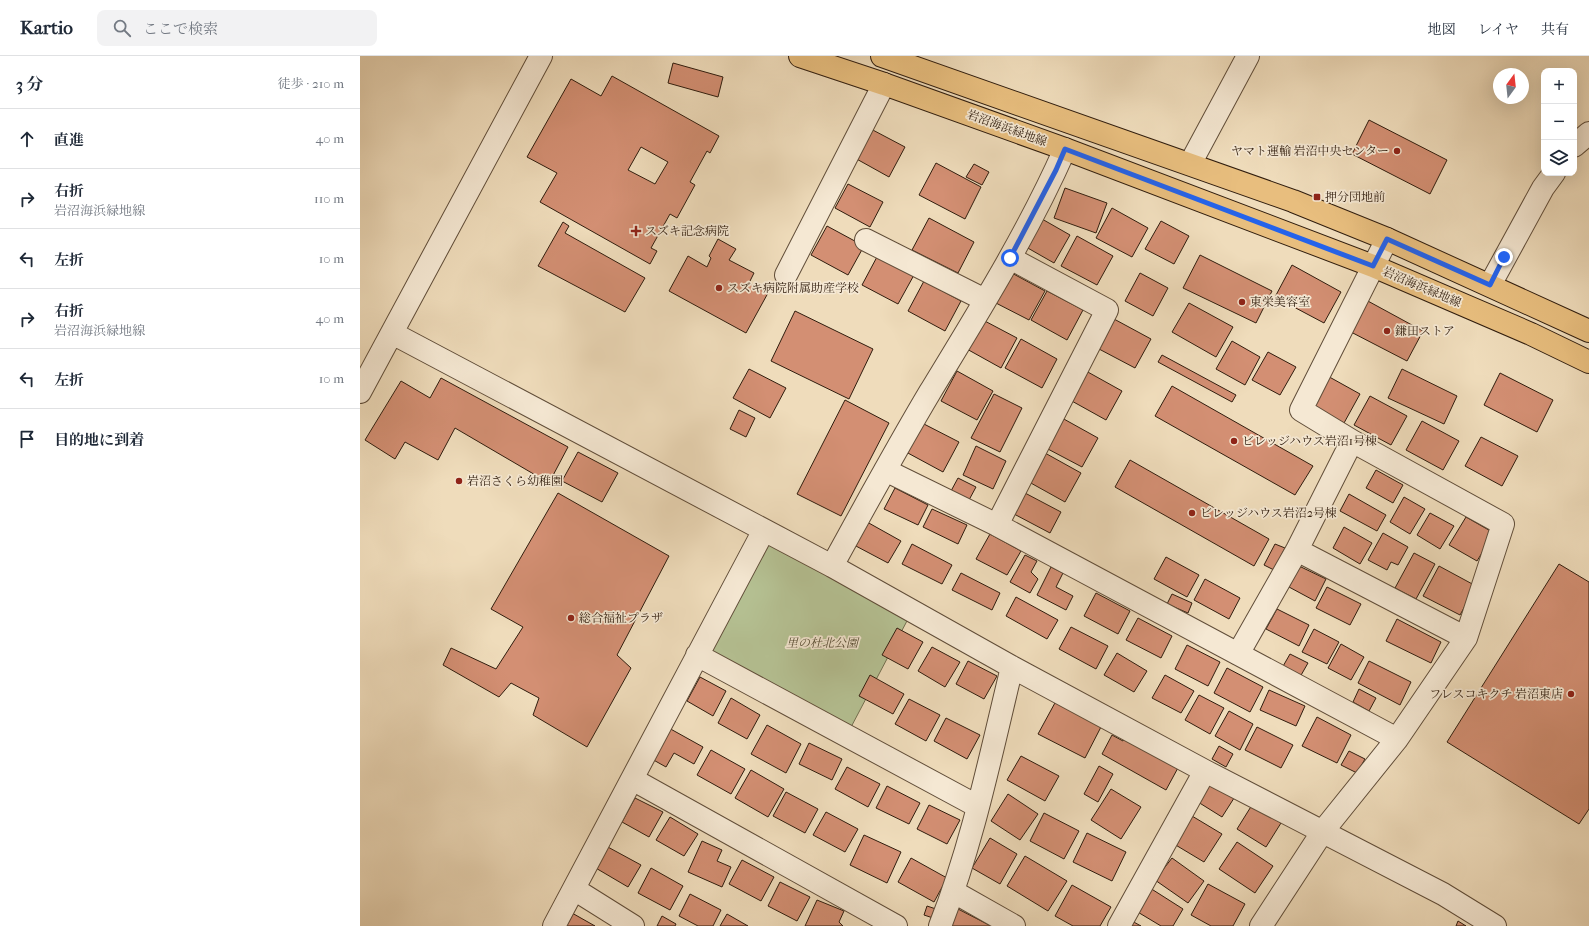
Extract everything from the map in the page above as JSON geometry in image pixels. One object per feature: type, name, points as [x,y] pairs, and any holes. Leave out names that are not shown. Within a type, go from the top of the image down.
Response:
[{"type":"main road","name":"岩沼海浜緑地線","points":[[800,56],[884,84],[1065,149],[1373,266],[1531,334],[1589,362]]},
{"type":"main road","points":[[882,56],[1293,201],[1387,239],[1589,331]]},
{"type":"street","points":[[360,392],[541,56]]},
{"type":"street","points":[[1190,164],[1248,56]]},
{"type":"street","points":[[786,275],[884,84]]},
{"type":"street","points":[[1577,143],[1589,133]]},
{"type":"street","points":[[832,566],[913,420],[1010,258],[1056,170],[1065,149]]},
{"type":"street","points":[[1490,285],[1543,188],[1552,176]]},
{"type":"street","points":[[1261,926],[1323,831],[1397,739],[1466,638],[1503,524],[1352,441],[1300,410],[1387,239]]},
{"type":"street","points":[[866,240],[985,300]]},
{"type":"street","points":[[997,524],[1107,310],[1010,258]]},
{"type":"street","points":[[392,333],[832,566],[1012,667],[1205,771],[1443,894],[1495,926]]},
{"type":"street","points":[[1238,654],[1297,550],[1352,441]]},
{"type":"street","points":[[885,470],[997,524],[1397,739]]},
{"type":"street","points":[[554,926],[764,530]]},
{"type":"street","points":[[1297,550],[1466,638]]},
{"type":"street","points":[[697,656],[977,806]]},
{"type":"street","points":[[940,926],[954,892],[1012,667]]},
{"type":"street","points":[[1119,926],[1205,771]]},
{"type":"street","points":[[632,779],[896,926]]},
{"type":"street","points":[[574,889],[633,926]]},
{"type":"street","points":[[954,892],[1014,926]]},
{"type":"green space","name":"里の杜北公園","points":[[766,542],[908,619],[850,729],[709,650]]},
{"type":"building","points":[[673,63],[723,77],[718,97],[668,83]]},
{"type":"building","points":[[612,76],[719,136],[710,153],[707,151],[690,182],[695,185],[677,218],[670,214],[651,248],[657,251],[650,264],[540,202],[557,173],[527,157],[571,79],[601,96]],"holes":[[[641,147],[668,162],[655,184],[628,170]]]},
{"type":"building","points":[[1369,120],[1447,160],[1430,194],[1352,154]]},
{"type":"building","points":[[869,128],[905,147],[889,177],[853,157]]},
{"type":"building","points":[[936,163],[981,187],[965,219],[919,195]]},
{"type":"building","points":[[974,164],[989,172],[982,185],[966,177]]},
{"type":"building","points":[[848,184],[883,202],[870,227],[835,208]]},
{"type":"building","points":[[1065,188],[1107,203],[1096,233],[1054,218]]},
{"type":"building","points":[[1112,208],[1148,228],[1132,257],[1096,238]]},
{"type":"building","points":[[929,218],[974,242],[958,273],[912,250]]},
{"type":"building","points":[[1042,219],[1070,235],[1054,263],[1026,247]]},
{"type":"building","points":[[1161,221],[1189,236],[1174,264],[1145,249]]},
{"type":"building","points":[[563,222],[569,226],[565,233],[645,278],[625,312],[538,266]]},
{"type":"building","points":[[827,226],[864,246],[848,275],[811,255]]},
{"type":"building","points":[[1077,236],[1113,256],[1097,285],[1061,266]]},
{"type":"building","points":[[718,239],[736,249],[729,260],[754,273],[749,283],[768,293],[746,333],[669,291],[688,256],[707,267],[711,258],[709,256]]},
{"type":"building","points":[[878,255],[914,275],[898,304],[862,285]]},
{"type":"building","points":[[1200,255],[1272,291],[1256,323],[1183,288]]},
{"type":"building","points":[[1292,265],[1341,292],[1324,323],[1275,297]]},
{"type":"building","points":[[1008,271],[1045,291],[1029,320],[992,301]]},
{"type":"building","points":[[1140,273],[1168,288],[1153,316],[1125,301]]},
{"type":"building","points":[[924,281],[961,301],[945,331],[908,311]]},
{"type":"building","points":[[1047,291],[1083,310],[1067,340],[1031,320]]},
{"type":"building","points":[[1366,300],[1423,331],[1407,361],[1349,331]]},
{"type":"building","points":[[1189,303],[1233,327],[1216,357],[1172,332]]},
{"type":"building","points":[[795,311],[873,349],[849,399],[771,361]]},
{"type":"building","points":[[981,319],[1017,338],[1001,368],[965,348]]},
{"type":"building","points":[[1114,319],[1151,339],[1135,368],[1099,349]]},
{"type":"building","points":[[1021,339],[1057,359],[1042,388],[1005,368]]},
{"type":"building","points":[[1232,341],[1260,357],[1245,385],[1216,369]]},
{"type":"building","points":[[1268,352],[1296,367],[1280,395],[1252,380]]},
{"type":"building","points":[[1162,355],[1236,395],[1232,402],[1158,362]]},
{"type":"building","points":[[749,369],[786,388],[770,418],[733,398]]},
{"type":"building","points":[[1402,369],[1457,396],[1444,424],[1388,398]]},
{"type":"building","points":[[957,371],[993,391],[977,420],[941,401]]},
{"type":"building","points":[[1086,371],[1122,391],[1106,420],[1070,400]]},
{"type":"building","points":[[1500,373],[1553,400],[1537,432],[1484,405]]},
{"type":"building","points":[[1324,374],[1360,394],[1344,423],[1308,403]]},
{"type":"building","points":[[441,378],[568,447],[549,483],[455,428],[438,460],[405,442],[395,459],[365,440],[401,381],[430,398]]},
{"type":"building","name":"ビレッジハウス岩沼1号棟","points":[[1172,386],[1313,466],[1295,495],[1155,416]]},
{"type":"building","points":[[994,394],[1022,408],[1000,452],[971,438]]},
{"type":"building","points":[[1370,396],[1407,416],[1391,445],[1354,425]]},
{"type":"building","points":[[845,400],[889,423],[841,516],[797,494]]},
{"type":"building","points":[[739,410],[755,418],[746,437],[730,429]]},
{"type":"building","points":[[1062,418],[1098,438],[1082,467],[1046,448]]},
{"type":"building","points":[[1422,421],[1459,441],[1443,470],[1406,450]]},
{"type":"building","points":[[922,423],[959,442],[943,472],[906,452]]},
{"type":"building","points":[[1481,437],[1518,456],[1502,486],[1465,466]]},
{"type":"building","points":[[976,446],[1006,461],[993,489],[963,475]]},
{"type":"building","points":[[578,452],[618,473],[602,502],[562,481]]},
{"type":"building","points":[[1045,453],[1081,473],[1065,502],[1029,482]]},
{"type":"building","name":"ビレッジハウス岩沼2号棟","points":[[1130,460],[1269,539],[1254,566],[1115,487]]},
{"type":"building","points":[[1376,470],[1403,485],[1393,503],[1366,488]]},
{"type":"building","points":[[958,478],[976,487],[969,500],[951,491]]},
{"type":"building","points":[[895,488],[928,505],[918,525],[884,509]]},
{"type":"building","name":"総合福祉プラザ","points":[[558,493],[669,556],[617,655],[631,668],[587,747],[533,715],[539,698],[511,683],[499,697],[443,665],[451,648],[496,669],[523,627],[491,609]]},
{"type":"building","points":[[1025,493],[1061,512],[1050,533],[1014,514]]},
{"type":"building","points":[[1349,494],[1386,515],[1377,531],[1340,511]]},
{"type":"building","points":[[1404,497],[1425,509],[1410,534],[1390,522]]},
{"type":"building","points":[[932,509],[967,525],[958,544],[923,527]]},
{"type":"building","points":[[1430,513],[1454,526],[1440,549],[1417,535]]},
{"type":"building","points":[[1466,517],[1494,533],[1477,561],[1449,545]]},
{"type":"building","points":[[867,522],[901,541],[888,563],[854,545]]},
{"type":"building","points":[[1344,527],[1372,543],[1360,564],[1333,548]]},
{"type":"building","points":[[1383,533],[1408,547],[1398,565],[1391,562],[1387,570],[1368,560]]},
{"type":"building","points":[[990,534],[1021,551],[1007,575],[976,559]]},
{"type":"building","points":[[912,544],[952,565],[942,584],[902,564]]},
{"type":"building","points":[[1275,544],[1285,548],[1274,570],[1264,565]]},
{"type":"building","points":[[1414,553],[1435,564],[1416,599],[1395,588]]},
{"type":"building","points":[[1025,555],[1037,561],[1031,572],[1038,579],[1030,593],[1010,582]]},
{"type":"building","points":[[1166,557],[1199,575],[1187,597],[1154,579]]},
{"type":"building","points":[[1559,564],[1589,582],[1589,809],[1579,824],[1447,742]]},
{"type":"building","points":[[1299,566],[1326,579],[1315,601],[1289,587]]},
{"type":"building","points":[[1439,566],[1476,586],[1460,615],[1423,596]]},
{"type":"building","points":[[1051,567],[1063,573],[1056,587],[1073,596],[1066,610],[1037,595]]},
{"type":"building","points":[[961,573],[1000,593],[992,610],[952,590]]},
{"type":"building","points":[[1205,579],[1240,598],[1229,619],[1194,600]]},
{"type":"building","points":[[1327,587],[1361,604],[1350,625],[1316,608]]},
{"type":"building","points":[[1096,593],[1130,611],[1118,634],[1084,616]]},
{"type":"building","points":[[1172,594],[1192,603],[1188,613],[1167,604]]},
{"type":"building","points":[[1016,597],[1058,620],[1047,639],[1006,616]]},
{"type":"building","points":[[1277,609],[1309,625],[1299,646],[1266,629]]},
{"type":"building","points":[[1138,618],[1172,636],[1161,658],[1126,640]]},
{"type":"building","points":[[1397,619],[1441,642],[1431,663],[1386,641]]},
{"type":"building","points":[[1071,627],[1108,646],[1096,669],[1059,649]]},
{"type":"building","points":[[897,628],[923,642],[908,669],[882,655]]},
{"type":"building","points":[[1314,629],[1339,642],[1327,664],[1302,652]]},
{"type":"building","points":[[1341,644],[1364,657],[1351,680],[1328,668]]},
{"type":"building","points":[[1187,645],[1220,662],[1208,686],[1175,669]]},
{"type":"building","points":[[932,647],[960,662],[945,687],[918,671]]},
{"type":"building","points":[[1117,653],[1147,671],[1134,692],[1104,675]]},
{"type":"building","points":[[1290,654],[1308,663],[1300,677],[1282,668]]},
{"type":"building","points":[[968,661],[997,676],[984,699],[956,684]]},
{"type":"building","points":[[1369,661],[1411,682],[1400,705],[1358,683]]},
{"type":"building","points":[[1227,668],[1263,687],[1250,712],[1214,693]]},
{"type":"building","points":[[870,675],[904,694],[893,714],[859,696]]},
{"type":"building","points":[[1165,675],[1194,691],[1181,713],[1152,698]]},
{"type":"building","points":[[700,677],[726,691],[713,716],[687,701]]},
{"type":"building","points":[[1359,689],[1376,698],[1369,711],[1353,702]]},
{"type":"building","points":[[1269,690],[1305,706],[1296,726],[1260,710]]},
{"type":"building","points":[[1199,695],[1224,708],[1210,734],[1185,720]]},
{"type":"building","points":[[731,698],[760,715],[747,739],[718,723]]},
{"type":"building","points":[[909,699],[940,715],[926,741],[895,724]]},
{"type":"building","points":[[1056,701],[1102,725],[1085,758],[1038,734]]},
{"type":"building","points":[[1229,711],[1253,724],[1240,750],[1215,736]]},
{"type":"building","points":[[1317,717],[1351,735],[1337,763],[1302,746]]},
{"type":"building","points":[[946,718],[980,735],[967,759],[934,741]]},
{"type":"building","points":[[767,725],[801,744],[786,773],[751,754]]},
{"type":"building","points":[[667,727],[703,747],[694,764],[674,753],[666,767],[650,758]]},
{"type":"building","points":[[1257,727],[1293,745],[1281,768],[1245,750]]},
{"type":"building","points":[[1112,735],[1123,741],[1126,736],[1179,766],[1166,790],[1102,754]]},
{"type":"building","points":[[809,743],[842,759],[832,780],[799,764]]},
{"type":"building","points":[[1219,746],[1233,754],[1226,767],[1212,759]]},
{"type":"building","points":[[711,750],[745,769],[731,794],[697,775]]},
{"type":"building","points":[[1349,751],[1365,759],[1357,773],[1341,765]]},
{"type":"building","points":[[1021,756],[1059,776],[1045,801],[1007,780]]},
{"type":"building","points":[[1099,766],[1113,774],[1098,802],[1084,794]]},
{"type":"building","points":[[847,767],[880,784],[868,807],[835,789]]},
{"type":"building","points":[[751,770],[784,789],[768,817],[735,798]]},
{"type":"building","points":[[1211,780],[1236,795],[1222,817],[1198,802]]},
{"type":"building","points":[[887,786],[920,803],[909,824],[876,808]]},
{"type":"building","points":[[1111,789],[1141,807],[1121,839],[1091,820]]},
{"type":"building","points":[[786,792],[818,809],[805,833],[773,816]]},
{"type":"building","points":[[1008,794],[1038,814],[1020,840],[991,821]]},
{"type":"building","points":[[635,798],[663,812],[649,837],[622,822]]},
{"type":"building","points":[[929,805],[960,820],[947,844],[917,829]]},
{"type":"building","points":[[1252,805],[1281,823],[1266,847],[1237,829]]},
{"type":"building","points":[[826,812],[858,829],[845,852],[813,835]]},
{"type":"building","points":[[1044,813],[1079,831],[1064,859],[1030,841]]},
{"type":"building","points":[[1192,816],[1222,834],[1204,862],[1174,844]]},
{"type":"building","points":[[670,817],[698,834],[684,856],[656,840]]},
{"type":"building","points":[[1087,833],[1126,852],[1112,881],[1073,862]]},
{"type":"building","points":[[864,835],[901,852],[887,883],[850,865]]},
{"type":"building","points":[[990,838],[1017,854],[1000,884],[972,868]]},
{"type":"building","points":[[702,841],[722,850],[717,861],[731,867],[722,887],[688,872]]},
{"type":"building","points":[[1237,842],[1273,866],[1255,893],[1219,869]]},
{"type":"building","points":[[606,846],[641,865],[628,887],[594,867]]},
{"type":"building","points":[[1025,856],[1067,881],[1048,911],[1007,886]]},
{"type":"building","points":[[911,858],[947,878],[934,902],[898,882]]},
{"type":"building","points":[[1172,858],[1204,881],[1188,903],[1155,880]]},
{"type":"building","points":[[742,860],[774,877],[761,901],[729,884]]},
{"type":"building","points":[[651,868],[683,886],[670,910],[638,893]]},
{"type":"building","points":[[780,882],[810,897],[797,921],[768,906]]},
{"type":"building","points":[[1208,884],[1245,904],[1233,926],[1211,926],[1191,915]]},
{"type":"building","points":[[1072,885],[1111,907],[1100,926],[1073,926],[1055,916]]},
{"type":"building","points":[[1150,888],[1183,909],[1173,926],[1161,926],[1136,911]]},
{"type":"building","points":[[690,894],[721,910],[713,926],[698,926],[679,916]]},
{"type":"building","points":[[817,900],[844,911],[839,922],[843,926],[805,926]]},
{"type":"building","points":[[927,906],[936,909],[933,918],[924,915]]},
{"type":"building","points":[[958,909],[991,926],[949,926]]},
{"type":"building","points":[[572,913],[595,926],[565,926]]},
{"type":"building","points":[[727,914],[748,926],[720,926]]},
{"type":"building","points":[[662,916],[676,924],[675,926],[657,926]]},
{"type":"building","points":[[1130,920],[1141,926],[1126,926]]},
{"type":"building","points":[[1458,921],[1466,926],[1456,926]]},
{"type":"place","name":"ヤマト運輸 岩沼中央センター","points":[[1397,151]]},
{"type":"place","name":"押分団地前","points":[[1317,197]]},
{"type":"place","name":"スズキ記念病院","points":[[636,231]]},
{"type":"place","name":"スズキ病院附属助産学校","points":[[719,288]]},
{"type":"place","name":"東栄美容室","points":[[1242,302]]},
{"type":"place","name":"鎌田ストア","points":[[1387,331]]},
{"type":"place","name":"ビレッジハウス岩沼1号棟","points":[[1234,441]]},
{"type":"place","name":"岩沼さくら幼稚園","points":[[459,481]]},
{"type":"place","name":"ビレッジハウス岩沼2号棟","points":[[1192,513]]},
{"type":"place","name":"総合福祉プラザ","points":[[571,618]]},
{"type":"place","name":"フレスコキクチ 岩沼東店","points":[[1571,694]]},
{"type":"route","points":[[1010,258],[1056,170],[1065,149],[1373,266],[1387,239],[1490,285],[1504,257]]}]
